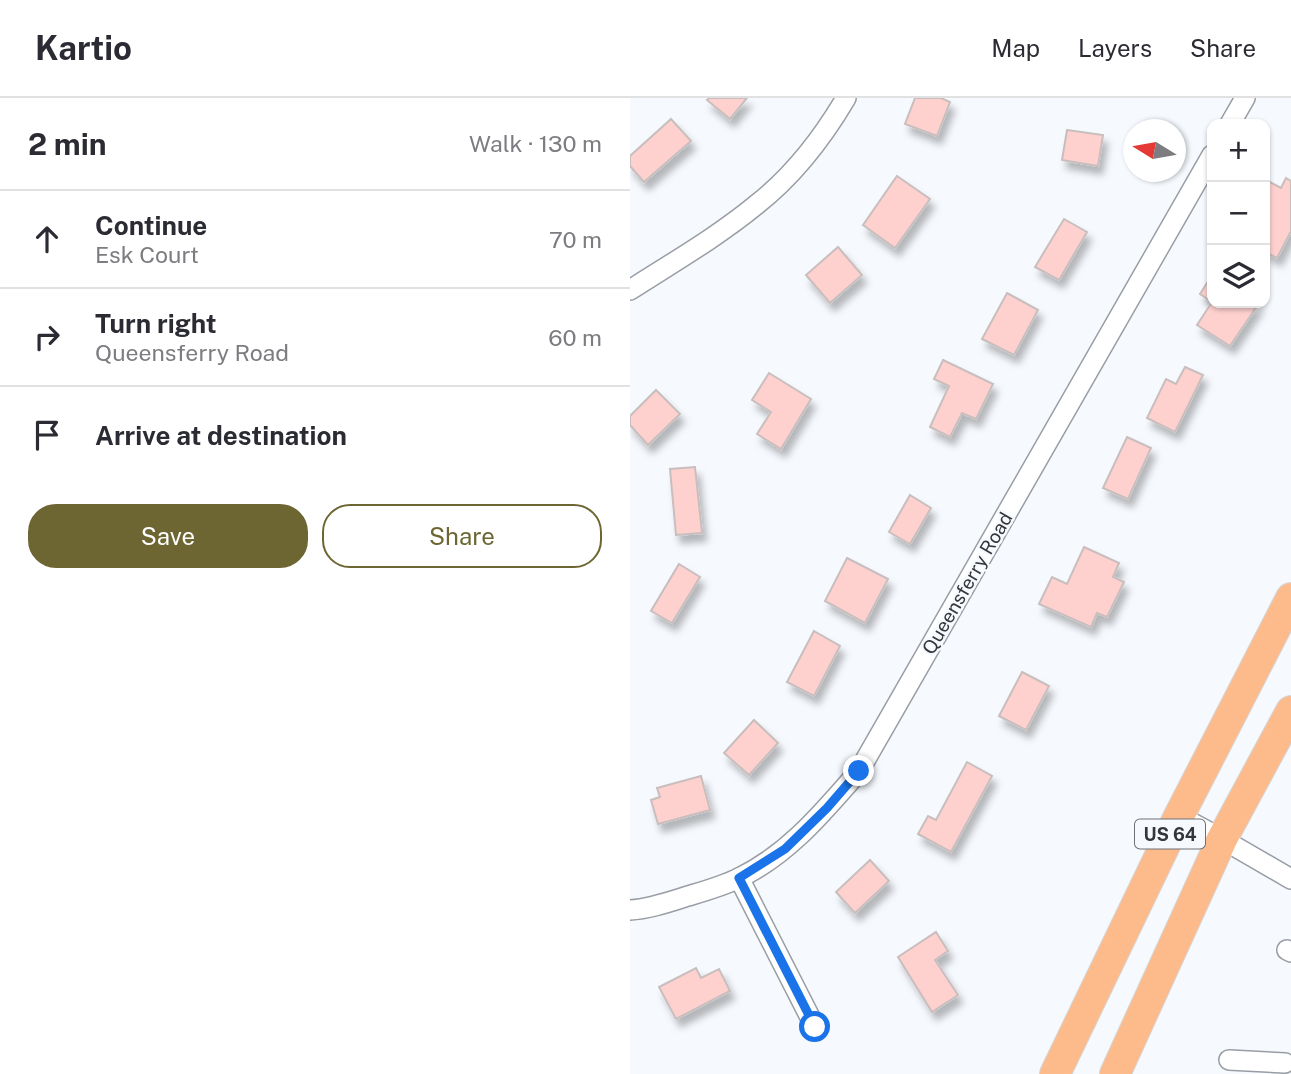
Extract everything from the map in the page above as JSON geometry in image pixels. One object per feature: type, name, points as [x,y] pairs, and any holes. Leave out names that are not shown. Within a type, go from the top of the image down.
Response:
[{"type":"highway","name":"US 64","points":[[1055,1074],[1178,816],[1291,598]]},
{"type":"highway","name":"US 64","points":[[1115,1074],[1222,839],[1291,711]]},
{"type":"street","points":[[630,290],[758,204],[811,148],[846,98]]},
{"type":"street","points":[[1233,119],[1245,98]]},
{"type":"street","name":"Queensferry Road","points":[[630,910],[671,902],[739,878],[785,849],[827,808],[859,771],[1207,164]]},
{"type":"street","points":[[1178,816],[1291,879]]},
{"type":"street","points":[[739,878],[815,1027]]},
{"type":"street","points":[[1229,1060],[1289,1061]]},
{"type":"building","points":[[747,98],[730,119],[707,100]]},
{"type":"building","points":[[915,98],[941,98],[950,102],[937,136],[905,124]]},
{"type":"building","points":[[671,119],[691,141],[644,182],[630,166],[630,156]]},
{"type":"building","points":[[1067,130],[1103,135],[1098,166],[1062,160]]},
{"type":"building","points":[[897,176],[930,199],[895,248],[863,225]]},
{"type":"building","points":[[1286,178],[1291,181],[1291,231],[1277,258],[1270,254],[1270,182],[1281,188]]},
{"type":"building","points":[[1064,219],[1087,232],[1059,280],[1035,267]]},
{"type":"building","points":[[838,247],[862,275],[830,303],[806,275]]},
{"type":"building","points":[[1207,283],[1207,299],[1200,294]]},
{"type":"building","points":[[1007,293],[1038,310],[1014,355],[982,339]]},
{"type":"building","points":[[1208,308],[1256,308],[1230,346],[1197,325]]},
{"type":"building","points":[[943,360],[993,384],[976,419],[962,413],[950,437],[930,427],[949,386],[934,379]]},
{"type":"building","points":[[1185,367],[1203,375],[1175,432],[1147,418],[1166,379],[1176,384]]},
{"type":"building","points":[[769,373],[811,399],[781,449],[757,434],[771,412],[752,400]]},
{"type":"building","points":[[656,390],[680,414],[648,445],[630,425],[630,416]]},
{"type":"building","points":[[1127,437],[1151,448],[1128,499],[1103,488]]},
{"type":"building","points":[[695,467],[702,533],[676,535],[670,469]]},
{"type":"building","points":[[910,495],[931,508],[910,544],[889,532]]},
{"type":"building","points":[[1084,547],[1119,563],[1113,577],[1124,582],[1107,617],[1097,613],[1091,627],[1039,604],[1052,577],[1067,584]]},
{"type":"building","points":[[847,558],[888,579],[865,623],[825,601]]},
{"type":"building","points":[[679,564],[700,577],[672,623],[651,611]]},
{"type":"building","points":[[814,631],[840,646],[814,696],[787,682]]},
{"type":"building","points":[[1022,672],[1049,686],[1026,730],[999,716]]},
{"type":"building","points":[[754,720],[778,743],[749,775],[724,753]]},
{"type":"building","points":[[967,762],[992,776],[951,852],[918,834],[928,816],[936,820]]},
{"type":"building","points":[[701,776],[710,810],[658,824],[651,800],[660,797],[657,788]]},
{"type":"building","points":[[870,860],[889,881],[855,913],[836,892]]},
{"type":"building","points":[[936,932],[948,951],[935,960],[958,995],[932,1012],[898,957]]},
{"type":"building","points":[[696,968],[701,978],[719,969],[730,991],[676,1019],[659,987]]},
{"type":"route","points":[[815,1027],[739,878],[785,849],[827,808],[859,771]]}]
